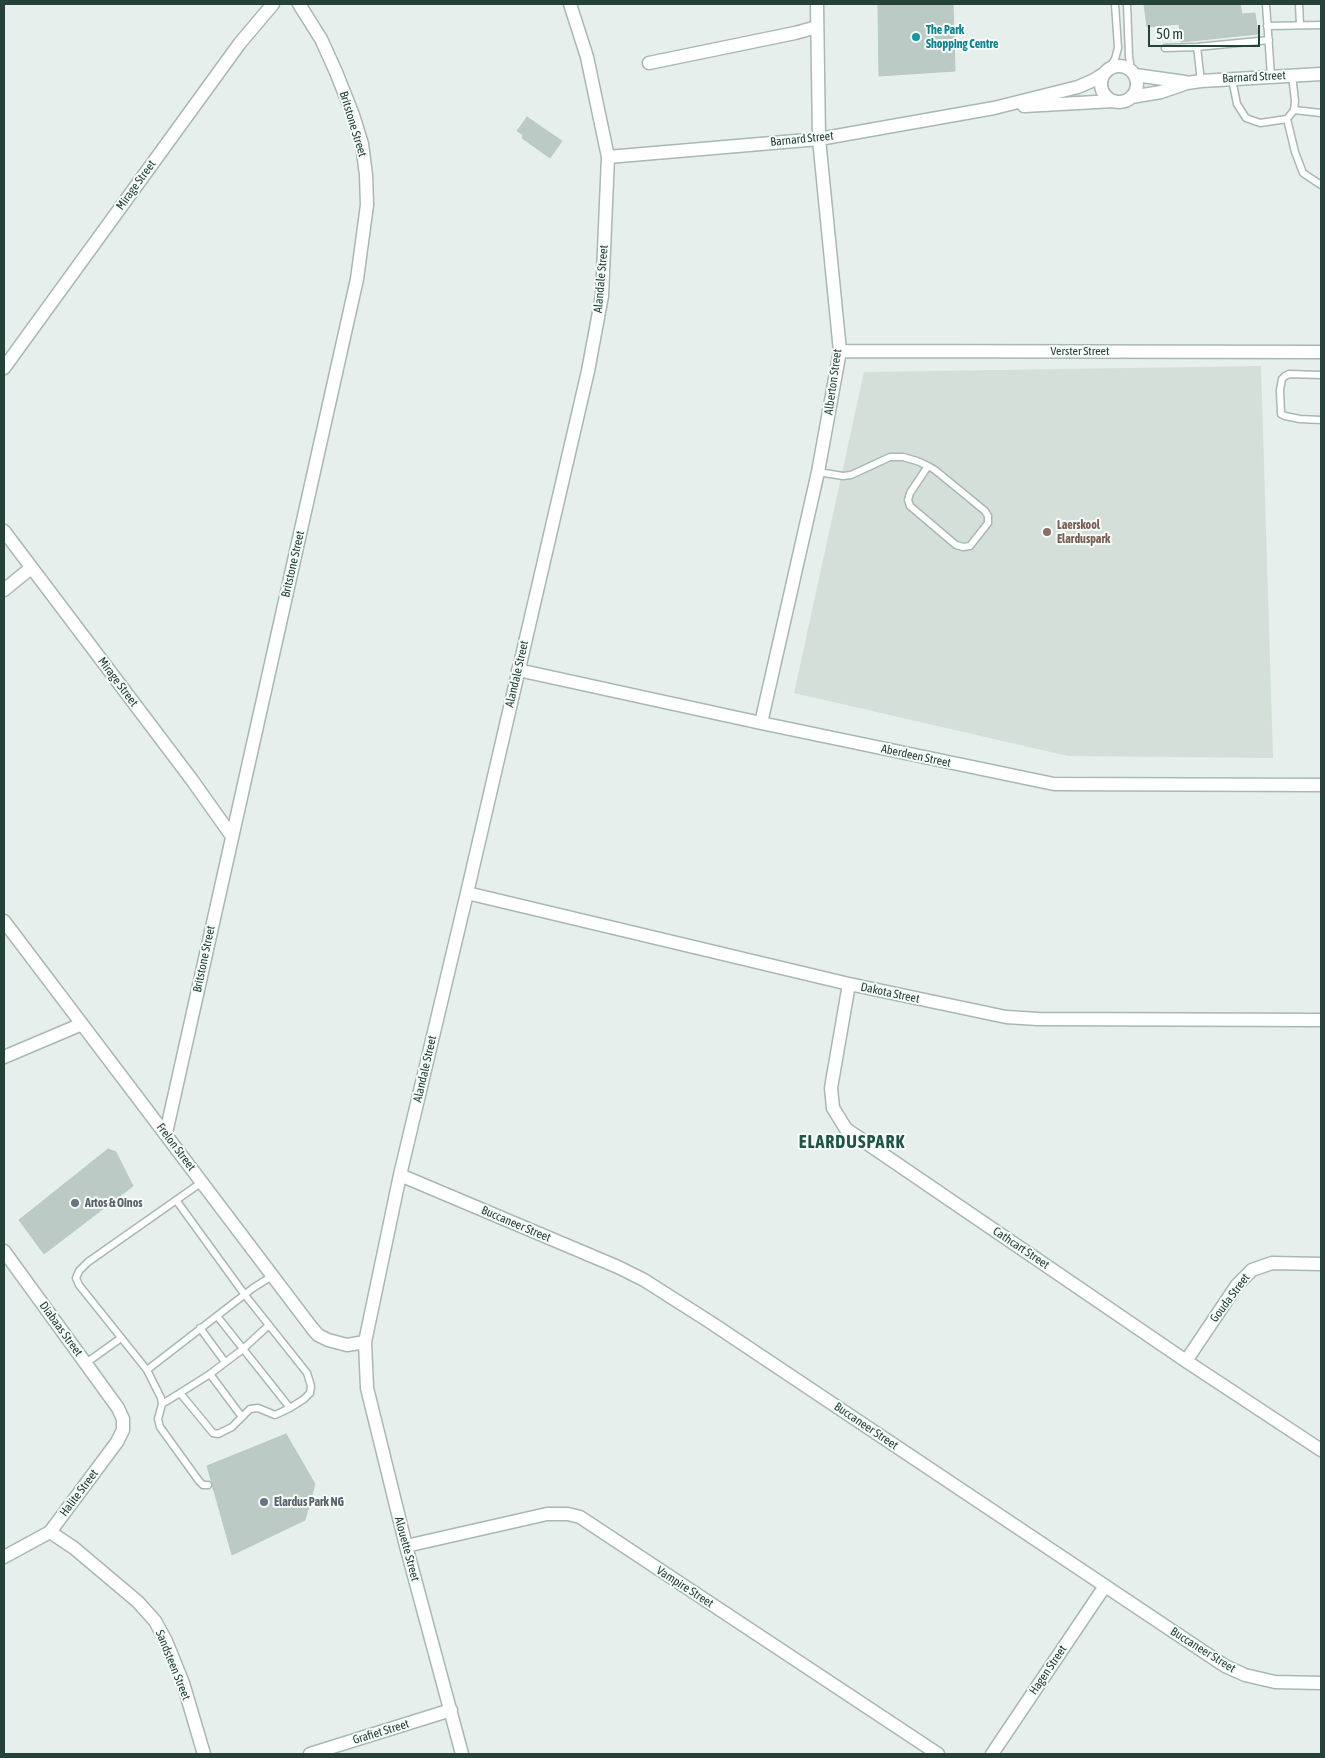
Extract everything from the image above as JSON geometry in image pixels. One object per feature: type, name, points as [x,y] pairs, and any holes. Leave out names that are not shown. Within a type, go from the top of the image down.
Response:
[{"type":"street","name":"Mirage Street","points":[[4,368],[240,43],[273,4]]},
{"type":"street","name":"Britstone Street","points":[[166,1133],[357,279],[367,205],[362,144],[353,115],[321,39],[299,4]]},
{"type":"street","name":"Alandale Street","points":[[365,1342],[400,1175],[588,371],[602,296],[608,157],[587,57],[570,4]]},
{"type":"street","name":"Alberton Street","points":[[761,723],[818,472],[840,351],[819,139],[817,4]]},
{"type":"street","points":[[648,63],[795,33],[817,26]]},
{"type":"street","name":"Barnard Street","points":[[608,157],[819,139],[994,108],[1078,87],[1120,66],[1133,73],[1187,83]]},
{"type":"street","points":[[1107,71],[1102,78],[1102,89],[1114,101]]},
{"type":"street","points":[[1131,97],[1137,87],[1133,73]]},
{"type":"street","name":"Barnard Street","points":[[994,108],[1120,102],[1131,97],[1161,92],[1187,83],[1201,81],[1321,74]]},
{"type":"street","name":"Verster Street","points":[[840,351],[1321,352]]},
{"type":"street","name":"Mirage Street","points":[[4,531],[232,835]]},
{"type":"street","points":[[4,590],[31,568]]},
{"type":"street","name":"Aberdeen Street","points":[[518,670],[1054,784],[1321,786]]},
{"type":"street","name":"Dakota Street","points":[[467,894],[848,984],[1006,1017],[1022,1019],[1321,1020]]},
{"type":"street","name":"Frelon Street","points":[[4,921],[318,1335],[328,1340],[347,1344],[365,1342]]},
{"type":"street","name":"Cathcart Street","points":[[848,984],[831,1088],[833,1108],[846,1130],[1186,1361],[1321,1450]]},
{"type":"street","points":[[4,1057],[82,1024]]},
{"type":"street","name":"Buccaneer Street","points":[[400,1175],[618,1266],[644,1280],[710,1322],[1225,1666],[1245,1675],[1275,1682],[1321,1683]]},
{"type":"street","name":"Diabaas Street","points":[[4,1251],[118,1408]]},
{"type":"street","name":"Gouda Street","points":[[1186,1361],[1237,1285],[1252,1270],[1272,1263],[1321,1264]]},
{"type":"street","name":"Alouette Street","points":[[365,1342],[367,1388],[406,1546],[462,1754]]},
{"type":"street","name":"Halite Street","points":[[4,1557],[50,1532],[118,1442],[123,1430],[123,1419],[118,1408]]},
{"type":"street","name":"Vampire Street","points":[[406,1546],[547,1514],[568,1514],[580,1517],[938,1754]]},
{"type":"street","name":"Sandsteen Street","points":[[50,1532],[74,1548],[138,1602],[155,1622],[166,1641],[183,1684],[204,1754]]},
{"type":"street","name":"Hagen Street","points":[[992,1754],[1105,1586]]},
{"type":"street","name":"Grafiet Street","points":[[310,1754],[451,1710]]},
{"type":"lane","points":[[1107,71],[1115,59],[1118,48],[1115,4]]},
{"type":"lane","points":[[1127,4],[1129,56],[1133,73]]},
{"type":"lane","points":[[1266,4],[1271,76]]},
{"type":"lane","points":[[1299,4],[1300,24]]},
{"type":"lane","points":[[1267,26],[1321,25]]},
{"type":"lane","points":[[1165,48],[1269,40]]},
{"type":"lane","points":[[1197,47],[1201,81]]},
{"type":"lane","points":[[1232,78],[1237,104],[1246,118],[1260,123],[1287,119],[1294,110],[1292,75]]},
{"type":"lane","points":[[1294,110],[1321,113]]},
{"type":"lane","points":[[1287,119],[1295,152],[1303,173],[1321,184]]},
{"type":"lane","points":[[1321,375],[1289,374],[1282,378],[1280,390],[1281,414],[1300,419],[1321,420]]},
{"type":"lane","points":[[818,472],[843,476],[851,475],[890,457],[903,457],[928,466],[985,510],[988,516],[988,523],[970,546],[956,545],[910,506],[908,500],[910,493],[928,466]]},
{"type":"lane","points":[[202,1182],[88,1262],[79,1271],[76,1278],[78,1286],[147,1370],[162,1398],[158,1419],[160,1427],[199,1481],[203,1485],[208,1485]]},
{"type":"lane","points":[[176,1200],[244,1295],[269,1324],[310,1379],[311,1386],[310,1392],[304,1399],[290,1408],[275,1415],[258,1408],[250,1409],[222,1434],[213,1432],[180,1394]]},
{"type":"lane","points":[[147,1370],[200,1328],[272,1276]]},
{"type":"lane","points":[[218,1316],[290,1408]]},
{"type":"lane","points":[[162,1404],[210,1374],[269,1324]]},
{"type":"lane","points":[[200,1328],[225,1362]]},
{"type":"lane","points":[[86,1363],[121,1338]]},
{"type":"lane","points":[[210,1374],[242,1416]]},
{"type":"shaded area","name":"Laerskool Elarduspark","points":[[1261,366],[1273,758],[1068,756],[794,693],[864,372]]},
{"type":"building","name":"The Park Shopping Centre","points":[[878,4],[953,4],[955,71],[879,76]]},
{"type":"building","points":[[1144,4],[1240,4],[1242,14],[1255,13],[1258,34],[1181,42],[1179,24],[1147,27]]},
{"type":"building","points":[[527,117],[562,141],[550,158],[522,138],[523,135],[517,131]]},
{"type":"building","name":"Artos & Oinos","points":[[108,1149],[116,1152],[133,1186],[44,1254],[19,1220]]},
{"type":"building","name":"Elardus Park NG","points":[[286,1434],[315,1484],[305,1520],[232,1555],[207,1466]]},
{"type":"place","name":"The Park Shopping Centre","points":[[916,37]]},
{"type":"place","name":"Laerskool Elarduspark","points":[[1047,532]]},
{"type":"place","name":"Artos & Oinos","points":[[75,1203]]},
{"type":"place","name":"Elardus Park NG","points":[[264,1502]]},
{"type":"district","name":"ELARDUSPARK","points":[[852,1142]]}]
